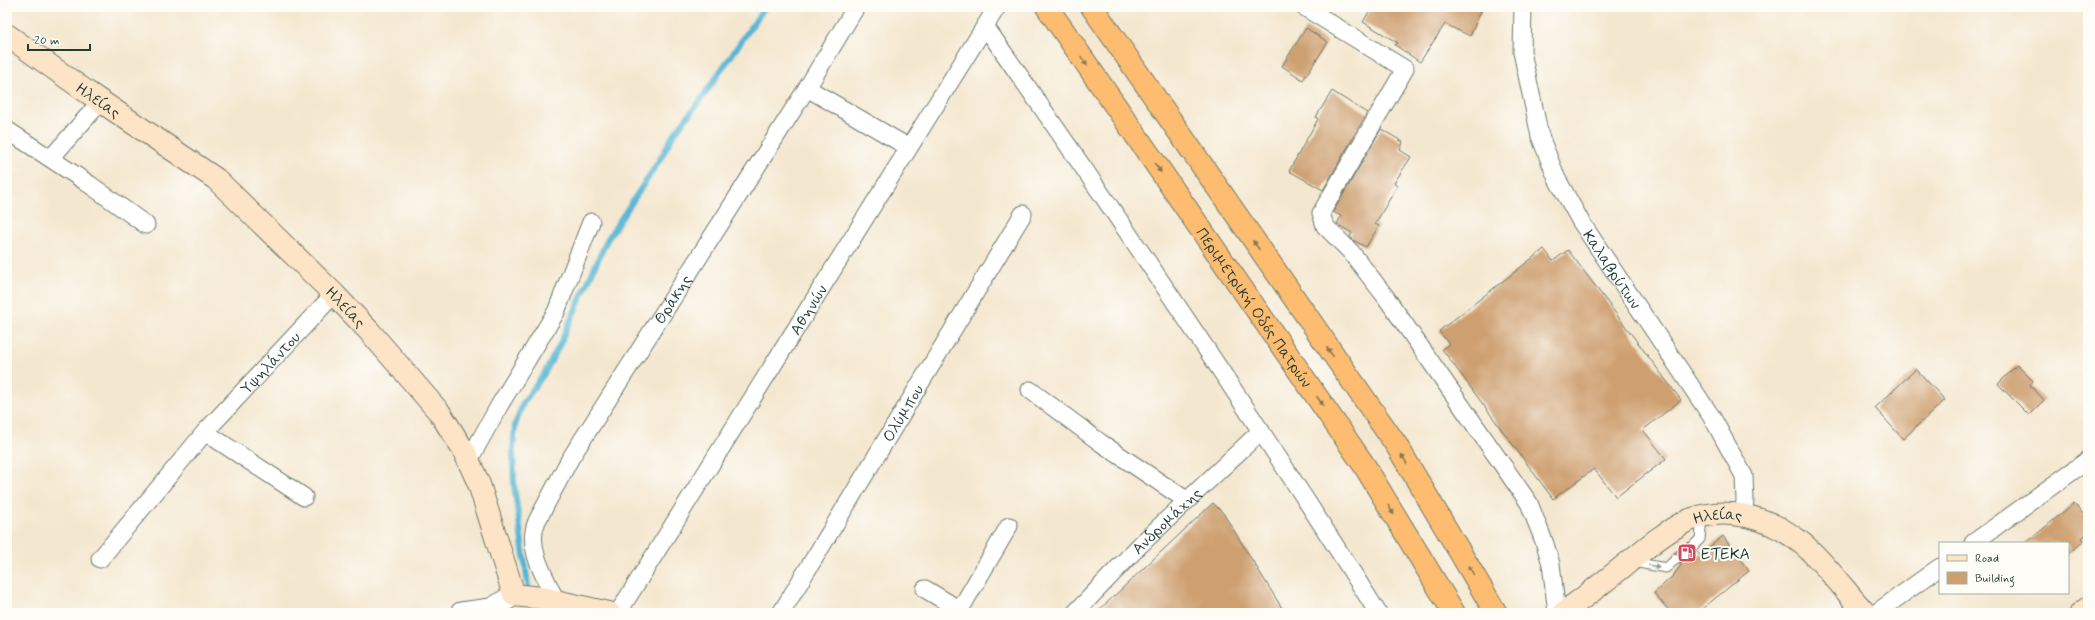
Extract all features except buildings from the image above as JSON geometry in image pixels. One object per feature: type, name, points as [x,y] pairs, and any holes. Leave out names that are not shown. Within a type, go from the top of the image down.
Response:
[{"type":"highway","name":"Περιμετρική Οδός Πατρών","points":[[1047,7],[1364,465],[1454,613]]},
{"type":"highway","points":[[1092,7],[1396,446],[1494,608]]},
{"type":"main road","name":"Ηλείας","points":[[7,35],[216,179],[334,294],[440,412],[469,460],[533,597]]},
{"type":"main road","name":"Ηλείας","points":[[1563,613],[1667,533],[1686,522],[1702,517],[1743,515],[1763,520],[1804,545],[1864,613]]},
{"type":"main road","points":[[533,597],[609,613]]},
{"type":"main road","points":[[2081,613],[2088,608]]},
{"type":"street","name":"Θράκης","points":[[533,597],[534,532],[537,521],[570,459],[807,88],[856,7]]},
{"type":"street","name":"Αθηνών","points":[[618,613],[908,147],[997,7]]},
{"type":"street","points":[[1304,7],[1404,68],[1321,213],[1324,226],[1351,252],[1385,296],[1529,503],[1538,524],[1549,558],[1556,613]]},
{"type":"street","name":"Καλαβρύτων","points":[[1523,7],[1522,52],[1540,136],[1556,179],[1581,222],[1713,419],[1744,476],[1745,501],[1743,515]]},
{"type":"street","points":[[986,26],[1106,199],[1261,431],[1378,613]]},
{"type":"street","points":[[807,88],[908,147]]},
{"type":"street","points":[[51,158],[101,101]]},
{"type":"street","points":[[7,130],[51,158],[146,225]]},
{"type":"street","name":"Ολύμπου","points":[[781,613],[1023,214]]},
{"type":"street","points":[[469,460],[499,406],[556,312],[591,222]]},
{"type":"street","name":"Υψηλάντου","points":[[100,559],[205,432],[334,294]]},
{"type":"street","points":[[1030,390],[1101,443],[1186,500]]},
{"type":"street","name":"Ανδρομάχης","points":[[1075,613],[1098,587],[1186,500],[1261,431]]},
{"type":"street","points":[[205,432],[304,497]]},
{"type":"street","points":[[1974,542],[2086,467]]},
{"type":"street","points":[[925,589],[959,611],[1009,526]]},
{"type":"street","points":[[1876,613],[1939,568]]},
{"type":"street","points":[[461,613],[492,609],[533,597]]},
{"type":"lane","points":[[1693,546],[1700,539],[1702,517]]},
{"type":"lane","points":[[1629,562],[1666,568],[1676,559]]},
{"type":"waterway","points":[[529,592],[514,485],[513,448],[515,425],[523,403],[544,374],[558,348],[607,240],[659,161],[674,134],[699,102],[765,7]]},
{"type":"waterway","points":[[531,601],[534,613]]},
{"type":"place","name":"ΕΤΕΚΑ","points":[[1687,553]]}]
